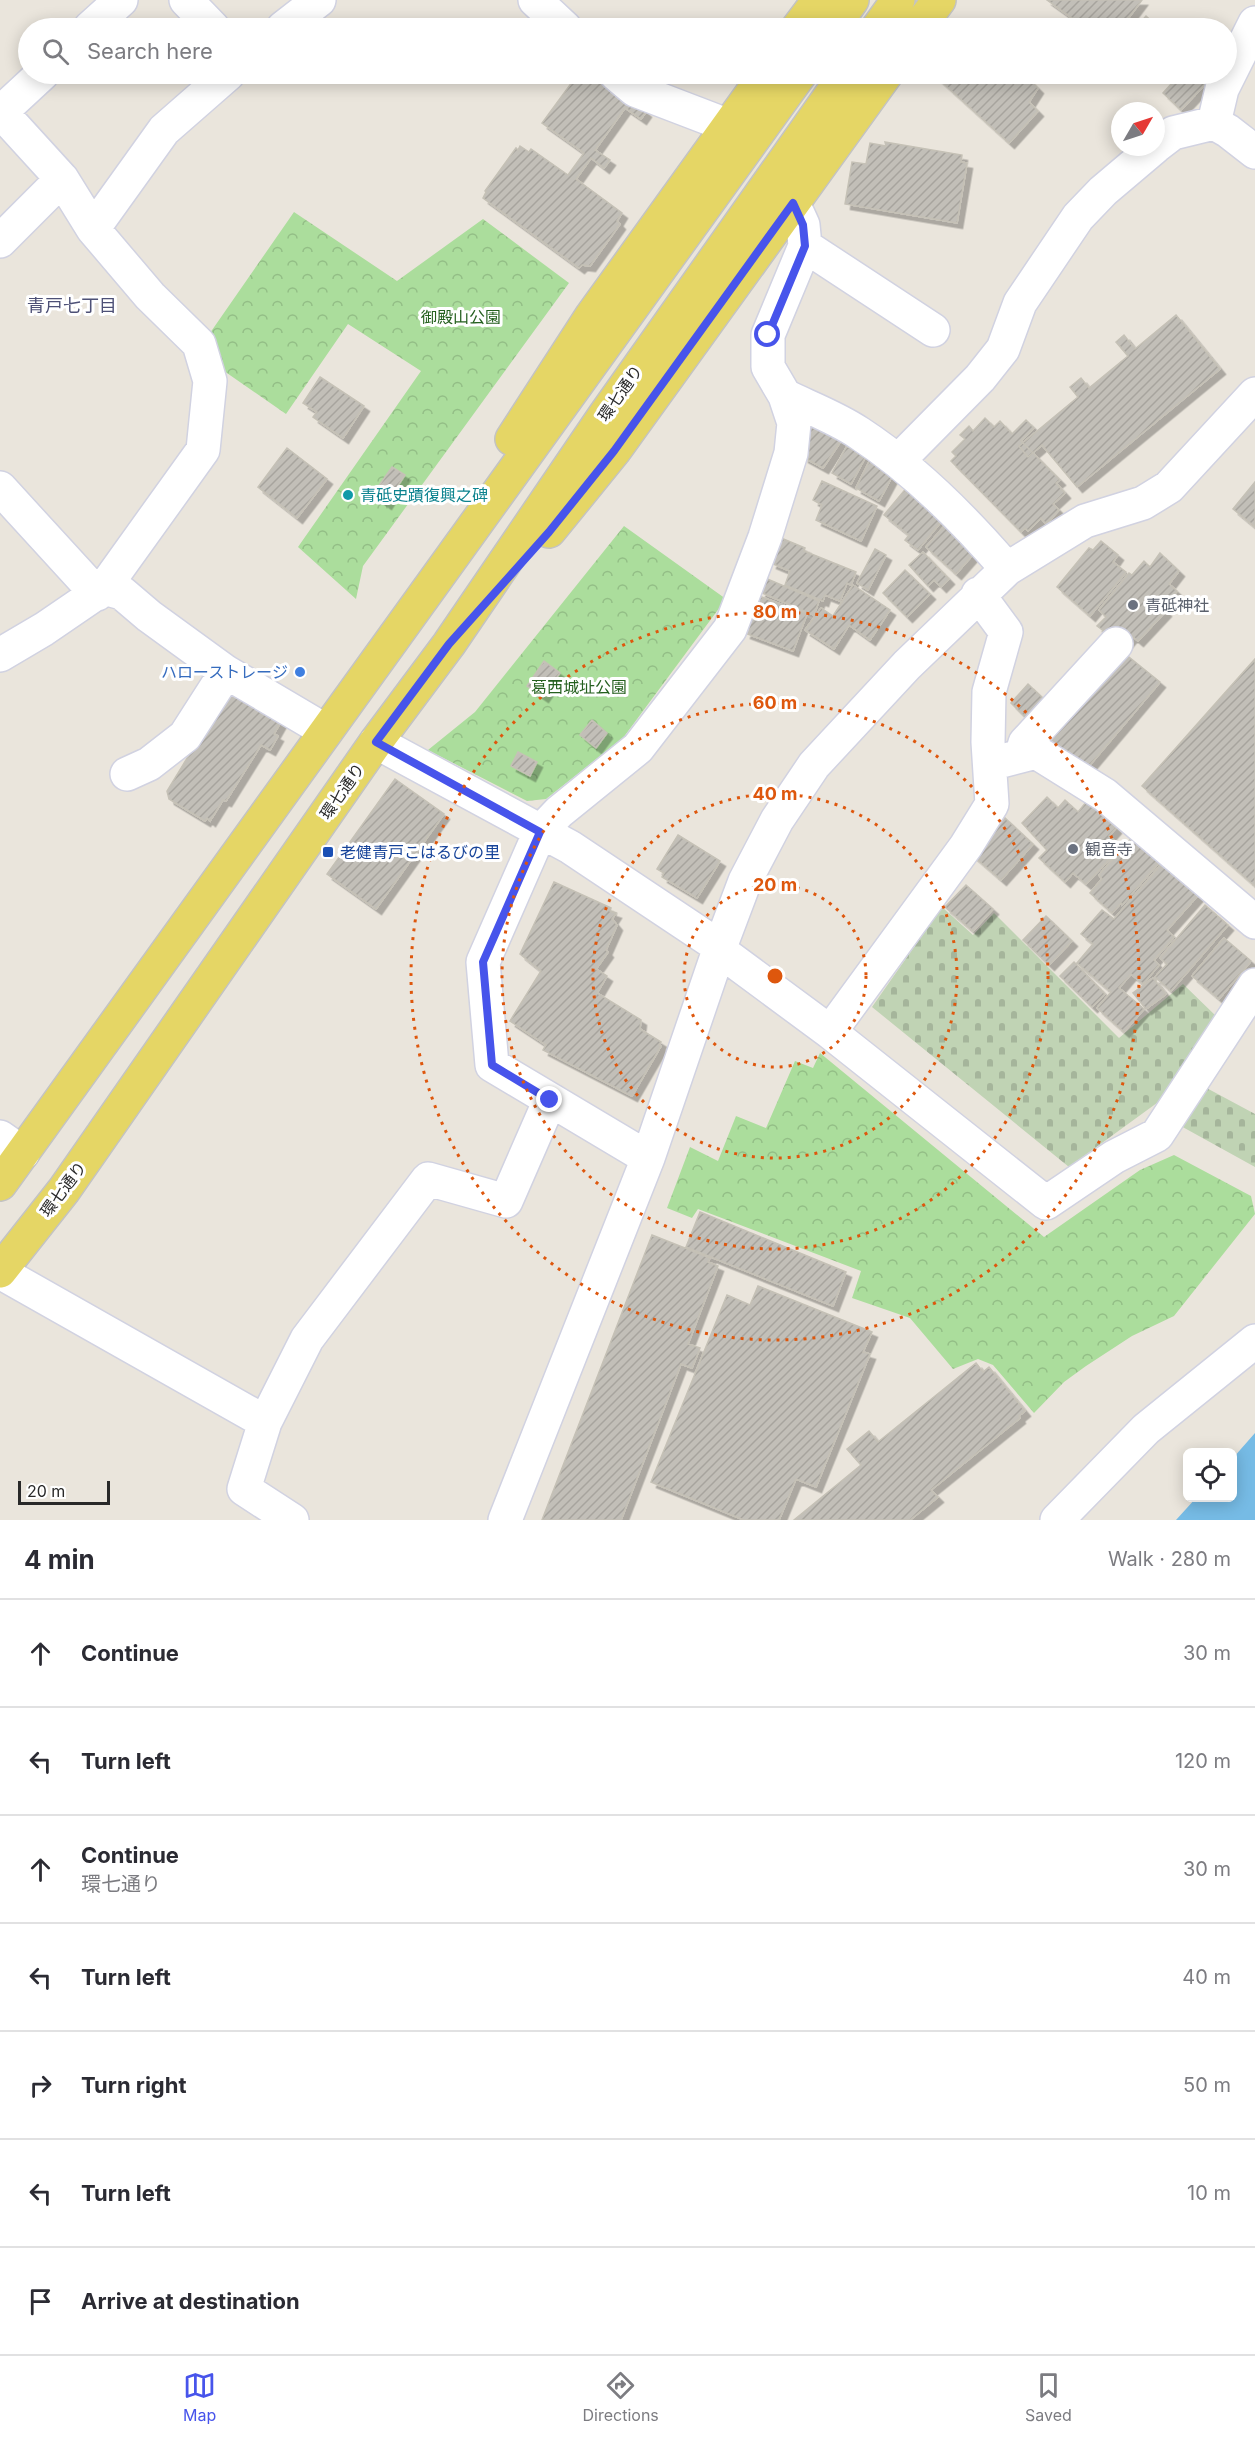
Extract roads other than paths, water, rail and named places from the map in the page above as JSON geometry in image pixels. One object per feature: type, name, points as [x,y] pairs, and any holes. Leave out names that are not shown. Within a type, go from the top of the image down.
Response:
[{"type":"main road","points":[[806,18],[819,0]]},
{"type":"main road","points":[[839,18],[852,0]]},
{"type":"main road","points":[[885,18],[898,0]]},
{"type":"main road","points":[[926,18],[939,0]]},
{"type":"main road","points":[[400,626],[516,433],[591,317],[759,84]]},
{"type":"main road","points":[[0,1184],[11,1145],[326,731],[793,84]]},
{"type":"main road","name":"環七通り","points":[[0,1271],[64,1190],[376,742],[449,644],[604,415],[839,84]]},
{"type":"main road","points":[[449,644],[549,532],[614,451],[879,84]]},
{"type":"street","points":[[101,18],[121,0]]},
{"type":"street","points":[[186,0],[203,18]]},
{"type":"street","points":[[296,18],[319,0]]},
{"type":"street","points":[[535,0],[554,18]]},
{"type":"street","points":[[1237,59],[1255,23]]},
{"type":"street","points":[[0,656],[100,591],[203,450],[210,381],[199,344],[150,296],[93,228],[62,179],[1,111],[31,84]]},
{"type":"street","points":[[93,228],[164,130],[217,84]]},
{"type":"street","points":[[628,84],[635,90],[729,126]]},
{"type":"street","points":[[1214,123],[1224,84]]},
{"type":"street","points":[[1165,140],[1173,133],[1214,123],[1255,152]]},
{"type":"street","points":[[898,460],[980,378],[1003,349],[1020,303],[1078,217],[1103,191],[1145,156]]},
{"type":"street","points":[[0,241],[62,179]]},
{"type":"street","points":[[648,1158],[492,1065],[483,962],[540,832],[559,812],[639,748],[730,629],[765,537],[791,453],[794,423],[785,396],[768,367],[768,335],[805,246],[803,225],[793,203]]},
{"type":"street","points":[[805,246],[933,330]]},
{"type":"street","points":[[505,1520],[648,1158],[719,949],[750,870],[777,820],[814,765],[907,665],[978,594],[1007,569],[1084,521],[1143,503],[1168,487],[1255,394]]},
{"type":"street","points":[[785,396],[857,431],[898,460],[982,539],[1007,569]]},
{"type":"street","points":[[0,488],[100,591],[122,593],[149,616],[226,672],[326,731]]},
{"type":"street","points":[[831,1032],[966,846],[992,804],[988,692],[1006,632],[978,594]]},
{"type":"street","points":[[1021,756],[1025,743],[1116,644]]},
{"type":"street","points":[[128,774],[149,764],[185,736],[226,672]]},
{"type":"street","points":[[376,742],[570,847],[719,949],[831,1032],[1046,1203],[1114,1156],[1157,1135],[1255,985]]},
{"type":"street","points":[[990,764],[1036,752],[1105,795],[1255,922]]},
{"type":"street","points":[[292,1520],[244,1489],[265,1422],[307,1339],[428,1179],[506,1200],[550,1100]]},
{"type":"street","points":[[0,1271],[265,1422]]},
{"type":"street","points":[[1057,1520],[1146,1429],[1255,1341]]},
{"type":"water","points":[[1255,1433],[1255,1520],[1176,1520],[1192,1502],[1237,1502],[1237,1453]]},
{"type":"place","name":"青砥史蹟復興之碑","points":[[348,495]]},
{"type":"place","name":"青砥神社","points":[[1133,605]]},
{"type":"place","name":"ハローストレージ","points":[[300,672]]},
{"type":"place","name":"観音寺","points":[[1073,849]]},
{"type":"place","name":"老健青戸こはるびの里","points":[[328,852]]},
{"type":"district","name":"青戸七丁目","points":[[72,305]]},
{"type":"park label","name":"御殿山公園","points":[[461,317]]},
{"type":"park label","name":"葛西城址公園","points":[[579,687]]}]
